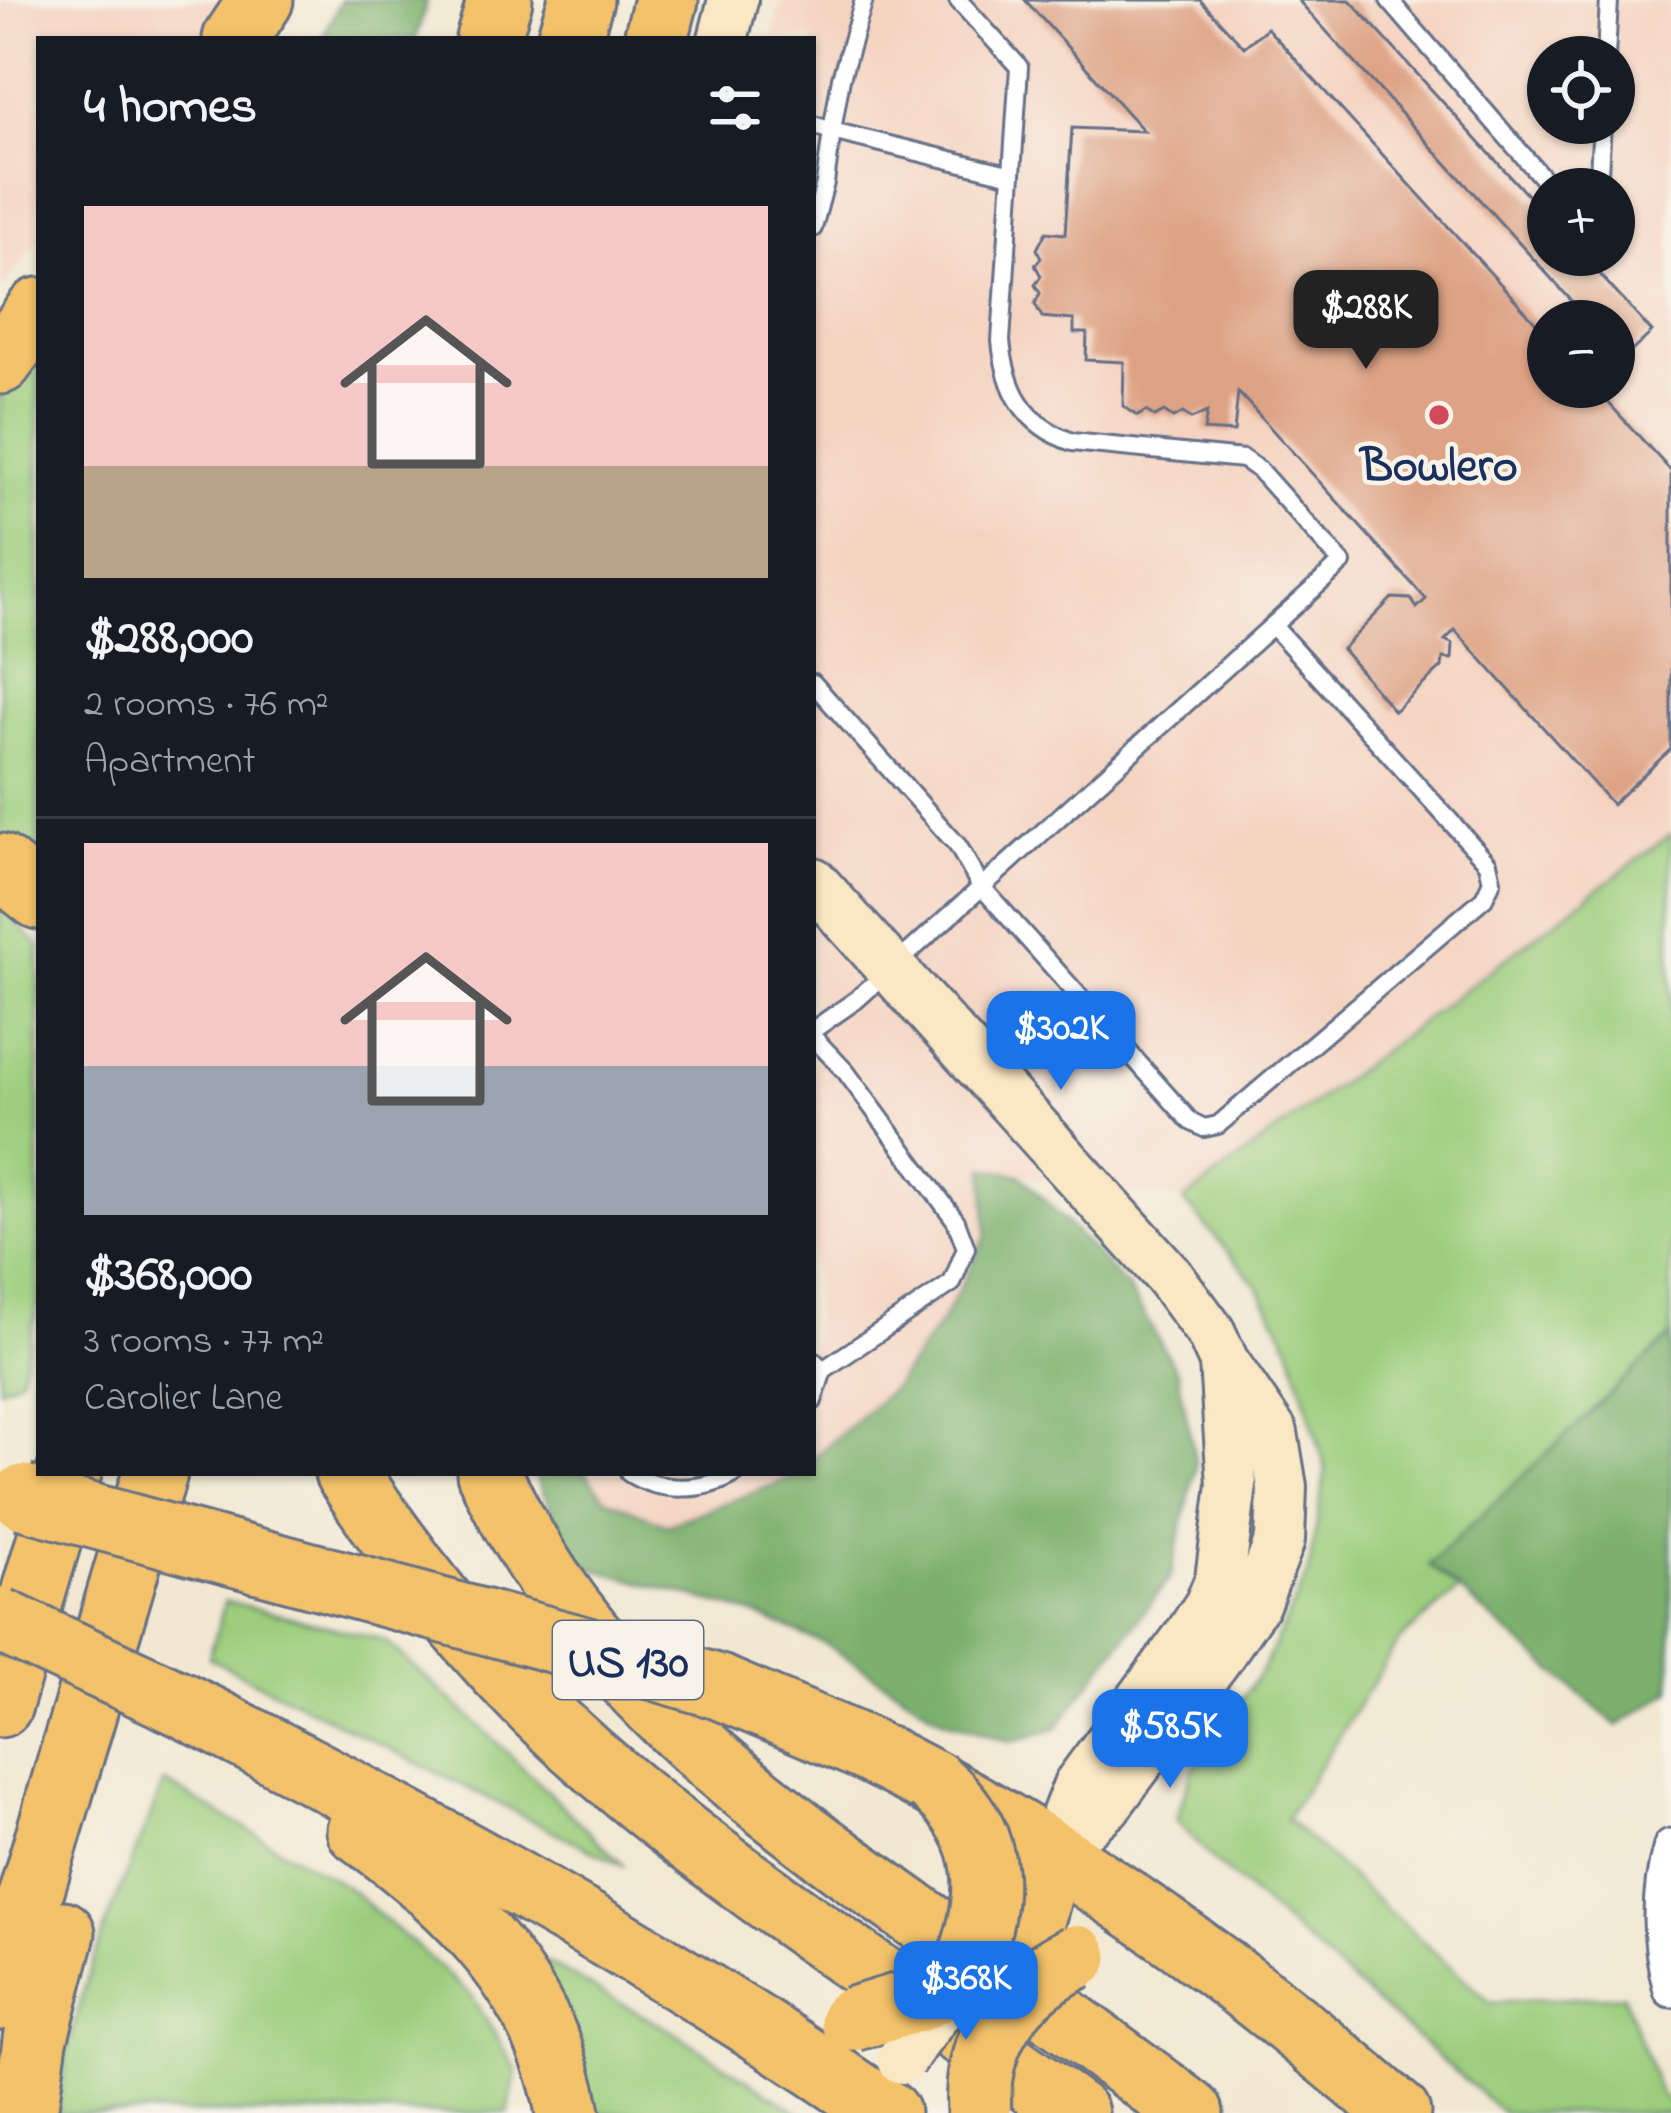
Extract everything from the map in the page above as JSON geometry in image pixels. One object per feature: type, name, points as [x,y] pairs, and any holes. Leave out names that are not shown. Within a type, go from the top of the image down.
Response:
[{"type":"highway","points":[[237,36],[261,0]]},
{"type":"highway","points":[[277,36],[295,0]]},
{"type":"highway","points":[[489,36],[500,0]]},
{"type":"highway","points":[[570,36],[581,0]]},
{"type":"highway","points":[[657,36],[667,0]]},
{"type":"highway","points":[[0,362],[36,314]]},
{"type":"highway","points":[[0,866],[36,895]]},
{"type":"highway","points":[[0,1998],[153,1476]]},
{"type":"highway","points":[[491,1476],[575,1618],[662,1717],[716,1767],[824,1851],[1192,2113]]},
{"type":"highway","points":[[0,1705],[23,1487]]},
{"type":"highway","name":"US 130","points":[[23,1487],[656,1668],[752,1700],[864,1748],[932,1781],[1052,1854],[1285,2020],[1398,2113]]},
{"type":"highway","points":[[358,1491],[481,1648],[589,1757],[738,1876],[1076,2113]]},
{"type":"highway","points":[[25,2113],[42,2008],[88,1850],[118,1599]]},
{"type":"highway","points":[[0,1620],[181,1704],[549,1898],[881,2097]]},
{"type":"highway","points":[[181,1704],[418,1872],[457,1910],[507,1967],[537,2015],[556,2060],[568,2113]]},
{"type":"highway","points":[[932,1781],[949,1795],[973,1832],[985,1874],[980,2113]]},
{"type":"highway","points":[[722,2002],[853,2019],[1037,1981],[1038,1933],[1052,1854]]},
{"type":"highway","points":[[1038,1933],[1129,1950],[1193,1952]]},
{"type":"street","points":[[724,36],[733,0]]},
{"type":"street","points":[[816,885],[1168,1275],[1273,1433],[1283,1514],[1275,1560],[1240,1625],[1106,1806],[1052,1854]]},
{"type":"street","points":[[1671,1846],[1663,1876],[1660,1930],[1671,1990]]},
{"type":"street","points":[[881,2097],[984,1994]]},
{"type":"lane","points":[[816,217],[841,78],[864,0]]},
{"type":"lane","points":[[816,1032],[1342,563],[1259,470],[1243,459],[1072,442],[1048,429],[1013,396],[1004,372],[1001,341],[1019,67],[958,0]]},
{"type":"lane","points":[[1389,0],[1534,168]]},
{"type":"lane","points":[[1606,36],[1607,2]]},
{"type":"lane","points":[[816,126],[1012,175]]},
{"type":"lane","points":[[816,686],[958,845],[980,885],[1190,1121],[1204,1128],[1218,1125],[1484,898],[1492,880],[1488,863],[1274,627]]},
{"type":"lane","points":[[816,1037],[956,1220],[966,1248],[952,1282],[818,1365]]},
{"type":"lane","points":[[637,1476],[665,1486],[693,1488],[731,1476]]},
{"type":"shaded area","points":[[0,0],[232,0],[203,36],[36,36],[36,244],[0,289]]},
{"type":"shaded area","points":[[782,0],[1671,0],[1671,379],[1663,397],[1671,406],[1671,834],[1184,1201],[985,1168],[988,1235],[944,1318],[893,1388],[816,1455],[816,36],[773,36]]},
{"type":"shaded area","points":[[588,1476],[792,1476],[667,1525],[604,1497]]},
{"type":"green space","points":[[341,0],[427,0],[417,36],[323,36]]},
{"type":"green space","points":[[36,354],[36,860],[0,836],[0,399]]},
{"type":"green space","points":[[1671,834],[1671,1336],[1430,1564],[1459,1590],[1400,1640],[1286,1819],[1491,2003],[1623,1995],[1660,2094],[1671,2105],[1671,2113],[1503,2113],[1215,1862],[1176,1820],[1192,1771],[1263,1668],[1308,1575],[1326,1469],[1290,1346],[1258,1286],[1184,1201]]},
{"type":"green space","points":[[0,904],[36,943],[36,1313],[20,1378],[0,1388]]},
{"type":"green space","points":[[985,1168],[1021,1175],[1128,1288],[1178,1373],[1196,1465],[1171,1576],[1056,1729],[1011,1742],[942,1719],[826,1644],[754,1614],[580,1565],[535,1476],[588,1476],[604,1497],[667,1525],[792,1476],[816,1476],[816,1455],[893,1388],[944,1318],[987,1235]]},
{"type":"green space","points":[[1671,1336],[1671,1691],[1618,1726],[1429,1565]]},
{"type":"green space","points":[[225,1601],[384,1640],[625,1867],[209,1658]]},
{"type":"green space","points":[[164,1782],[347,1887],[469,1993],[517,2070],[508,2113],[58,2113],[85,1986]]},
{"type":"green space","points":[[544,1961],[672,2031],[800,2113],[589,2113],[538,1965]]},
{"type":"building","name":"Bowlero","points":[[1025,0],[1200,0],[1244,47],[1267,28],[1527,313],[1527,408],[1613,408],[1671,471],[1671,749],[1612,804],[1455,630],[1445,640],[1453,644],[1452,659],[1443,658],[1442,667],[1394,711],[1342,649],[1392,598],[1411,599],[1417,608],[1426,599],[1238,392],[1234,432],[1204,430],[1207,412],[1191,419],[1183,413],[1173,418],[1146,411],[1138,416],[1123,406],[1124,362],[1086,360],[1087,333],[1074,333],[1074,320],[1042,317],[1035,304],[1040,293],[1035,285],[1041,276],[1035,265],[1041,258],[1037,249],[1046,232],[1065,234],[1072,128],[1144,131]]},
{"type":"building","points":[[1298,0],[1350,0],[1527,195],[1527,252]]},
{"type":"building","points":[[1549,276],[1601,276],[1623,300],[1571,300]]},
{"type":"building","points":[[1635,313],[1652,332],[1635,348]]},
{"type":"place","name":"Bowlero","points":[[1439,415]]}]
